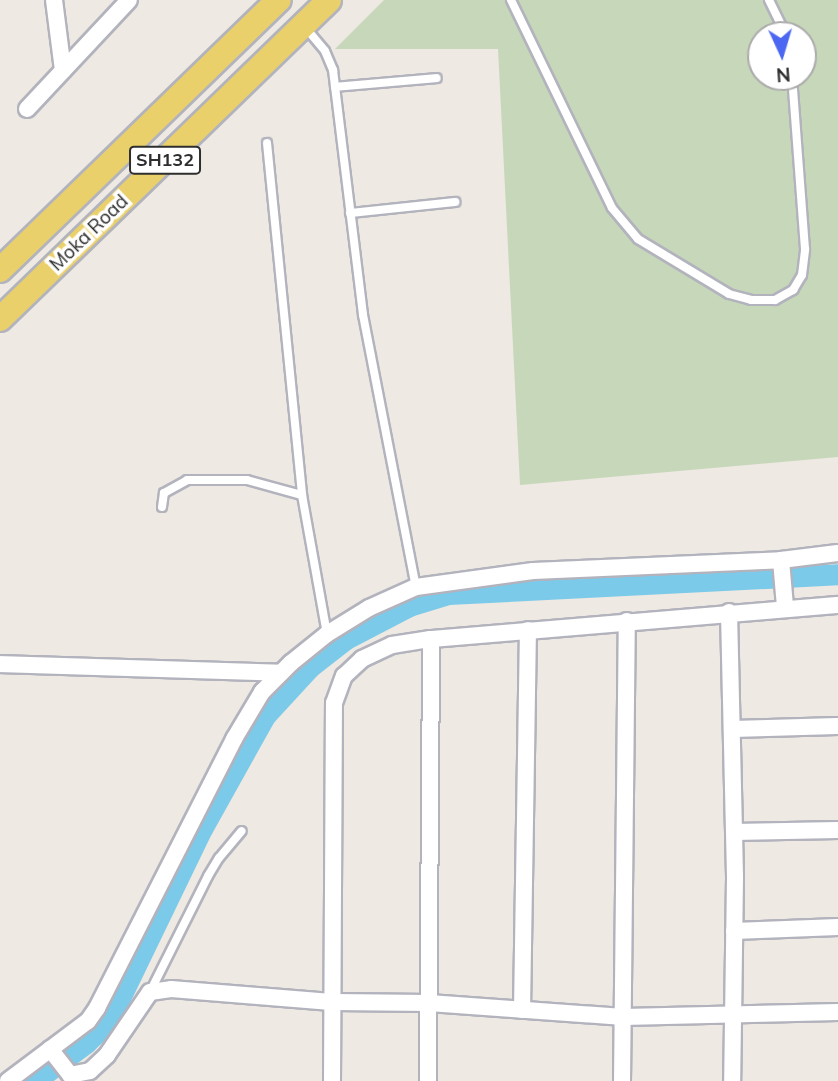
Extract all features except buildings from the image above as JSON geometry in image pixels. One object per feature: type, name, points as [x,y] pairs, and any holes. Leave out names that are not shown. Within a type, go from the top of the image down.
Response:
[{"type":"main road","name":"Moka Road","points":[[0,270],[279,0]]},
{"type":"main road","name":"Moka Road","points":[[0,319],[329,0]]},
{"type":"street","points":[[54,0],[63,70]]},
{"type":"street","points":[[27,109],[129,0]]},
{"type":"street","points":[[8,1081],[56,1059],[88,1021],[234,739],[262,692],[327,634],[369,608],[416,587],[533,571],[782,565],[838,553]]},
{"type":"street","points":[[782,565],[784,601]]},
{"type":"street","points":[[332,1081],[334,704],[337,688],[344,676],[362,659],[392,645],[431,639],[729,612],[784,601],[838,605]]},
{"type":"street","points":[[729,612],[734,832],[732,1081]]},
{"type":"street","points":[[622,1081],[627,621]]},
{"type":"street","points":[[522,1010],[528,630]]},
{"type":"street","points":[[428,1081],[431,639]]},
{"type":"street","points":[[0,664],[281,673]]},
{"type":"street","points":[[732,729],[838,726]]},
{"type":"street","points":[[734,832],[838,830]]},
{"type":"street","points":[[734,931],[838,927]]},
{"type":"street","points":[[56,1059],[70,1075],[90,1071],[107,1055],[150,992],[171,989],[334,1002],[429,1003],[623,1017],[838,1012]]},
{"type":"lane","points":[[511,0],[612,208],[638,239],[729,294],[751,300],[775,300],[793,290],[802,275],[804,249],[793,91]]},
{"type":"lane","points":[[769,0],[779,21]]},
{"type":"lane","points":[[303,25],[330,60],[365,329],[416,587]]},
{"type":"lane","points":[[335,87],[437,78]]},
{"type":"lane","points":[[267,143],[302,495],[327,634]]},
{"type":"lane","points":[[351,213],[455,202]]},
{"type":"lane","points":[[162,507],[164,493],[187,481],[247,480],[302,495]]},
{"type":"lane","points":[[150,992],[208,876],[242,831]]},
{"type":"green space","points":[[384,0],[838,0],[838,457],[520,485],[498,49],[335,49]]},
{"type":"waterway","points":[[35,1081],[86,1043],[109,1021],[202,829],[265,716],[310,667],[346,639],[409,606],[448,594],[838,574]]}]
